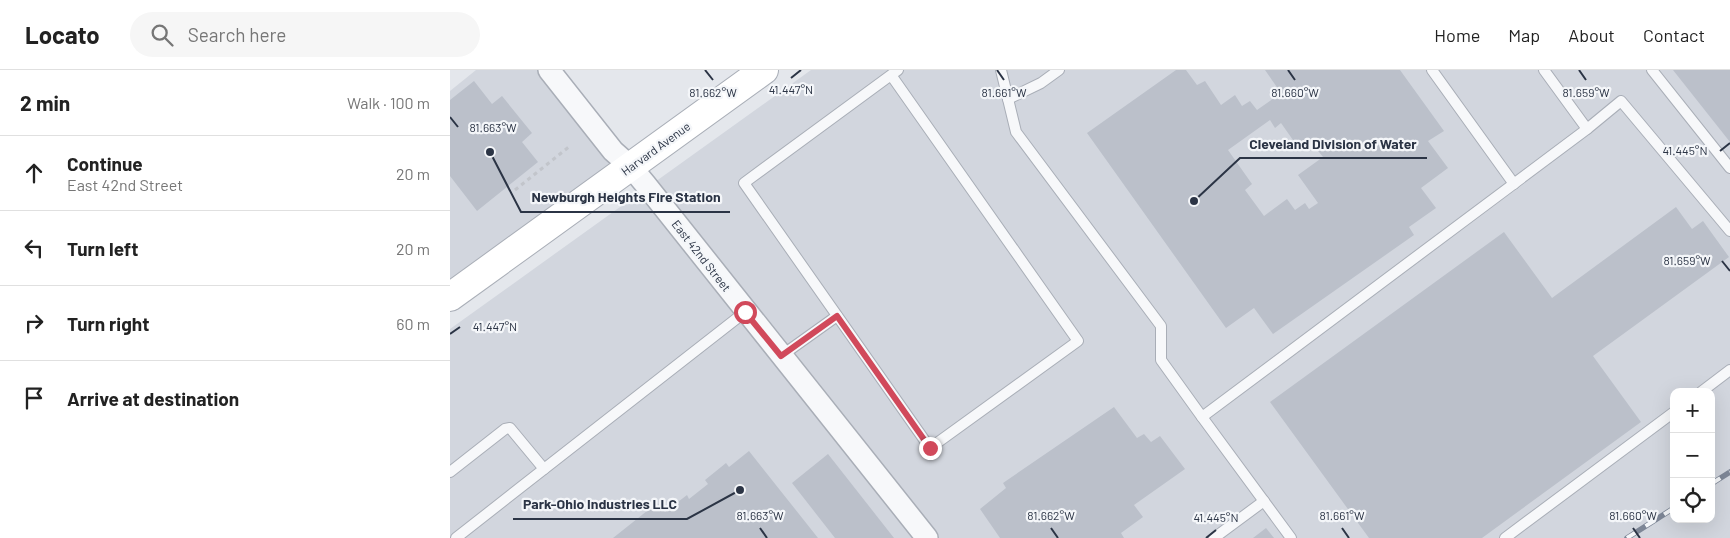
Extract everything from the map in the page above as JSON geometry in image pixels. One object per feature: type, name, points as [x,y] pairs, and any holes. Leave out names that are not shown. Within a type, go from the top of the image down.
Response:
[{"type":"main road","name":"Harvard Avenue","points":[[450,297],[764,70]]},
{"type":"street","name":"East 42nd Street","points":[[549,70],[613,151],[631,167],[927,538]]},
{"type":"lane","points":[[1001,70],[1016,132],[1161,326],[1161,360],[1291,538]]},
{"type":"lane","points":[[1008,99],[1041,84],[1059,70]]},
{"type":"lane","points":[[1432,70],[1514,184]]},
{"type":"lane","points":[[1544,70],[1587,129]]},
{"type":"lane","points":[[1652,70],[1730,168]]},
{"type":"lane","points":[[894,72],[1078,342],[930,448],[744,183],[894,72]]},
{"type":"lane","points":[[1202,417],[1587,129],[1621,101],[1730,231]]},
{"type":"lane","points":[[456,538],[745,312]]},
{"type":"lane","points":[[781,356],[837,316]]},
{"type":"lane","points":[[1706,388],[1730,370]]},
{"type":"lane","points":[[1505,538],[1670,415]]},
{"type":"lane","points":[[450,472],[505,429],[510,428],[544,469]]},
{"type":"lane","points":[[1214,538],[1264,501]]},
{"type":"path","points":[[515,190],[570,146]]},
{"type":"shaded area","points":[[476,70],[550,70],[631,167],[450,297],[450,91]]},
{"type":"shaded area","points":[[811,70],[1730,70],[1730,538],[450,538],[450,329]]},
{"type":"building","points":[[1176,70],[1186,70],[1197,85],[1205,81],[1221,105],[1235,95],[1242,106],[1250,101],[1257,110],[1281,93],[1265,70],[1400,70],[1444,131],[1428,141],[1448,168],[1421,188],[1436,208],[1409,227],[1414,235],[1273,334],[1254,308],[1226,328],[1087,133]],"holes":[[[1270,120],[1275,128],[1281,123],[1300,150],[1311,142],[1323,157],[1298,175],[1318,203],[1309,209],[1305,203],[1295,210],[1287,199],[1264,216],[1245,190],[1252,184],[1228,150]]]},
{"type":"building","points":[[1673,70],[1730,70],[1730,142]]},
{"type":"building","points":[[474,81],[492,104],[502,96],[532,133],[522,142],[538,162],[477,211],[450,176],[450,100]]},
{"type":"building","points":[[1676,207],[1692,229],[1703,221],[1729,257],[1593,356],[1641,422],[1482,538],[1369,538],[1270,402],[1504,232],[1552,298]]},
{"type":"building","points":[[1114,407],[1137,438],[1144,434],[1151,442],[1160,436],[1185,469],[1134,505],[1143,517],[1121,533],[1124,538],[1000,538],[980,509],[1006,488],[1003,483]]},
{"type":"building","points":[[749,451],[818,538],[613,538],[657,503],[665,512],[687,495],[689,499],[708,484],[705,480],[726,463],[729,467]]},
{"type":"building","points":[[828,454],[894,538],[835,538],[792,483]]},
{"type":"building","points":[[1266,528],[1274,538],[1253,538]]},
{"type":"railway","points":[[1715,481],[1730,472]]},
{"type":"railway","points":[[1627,538],[1670,511]]},
{"type":"place","name":"Newburgh Heights Fire Station","points":[[490,152]]},
{"type":"place","name":"Cleveland Division of Water","points":[[1194,201]]},
{"type":"place","name":"Park-Ohio Industries LLC","points":[[740,490]]},
{"type":"route","points":[[745,312],[781,356],[837,316],[930,448]]}]
